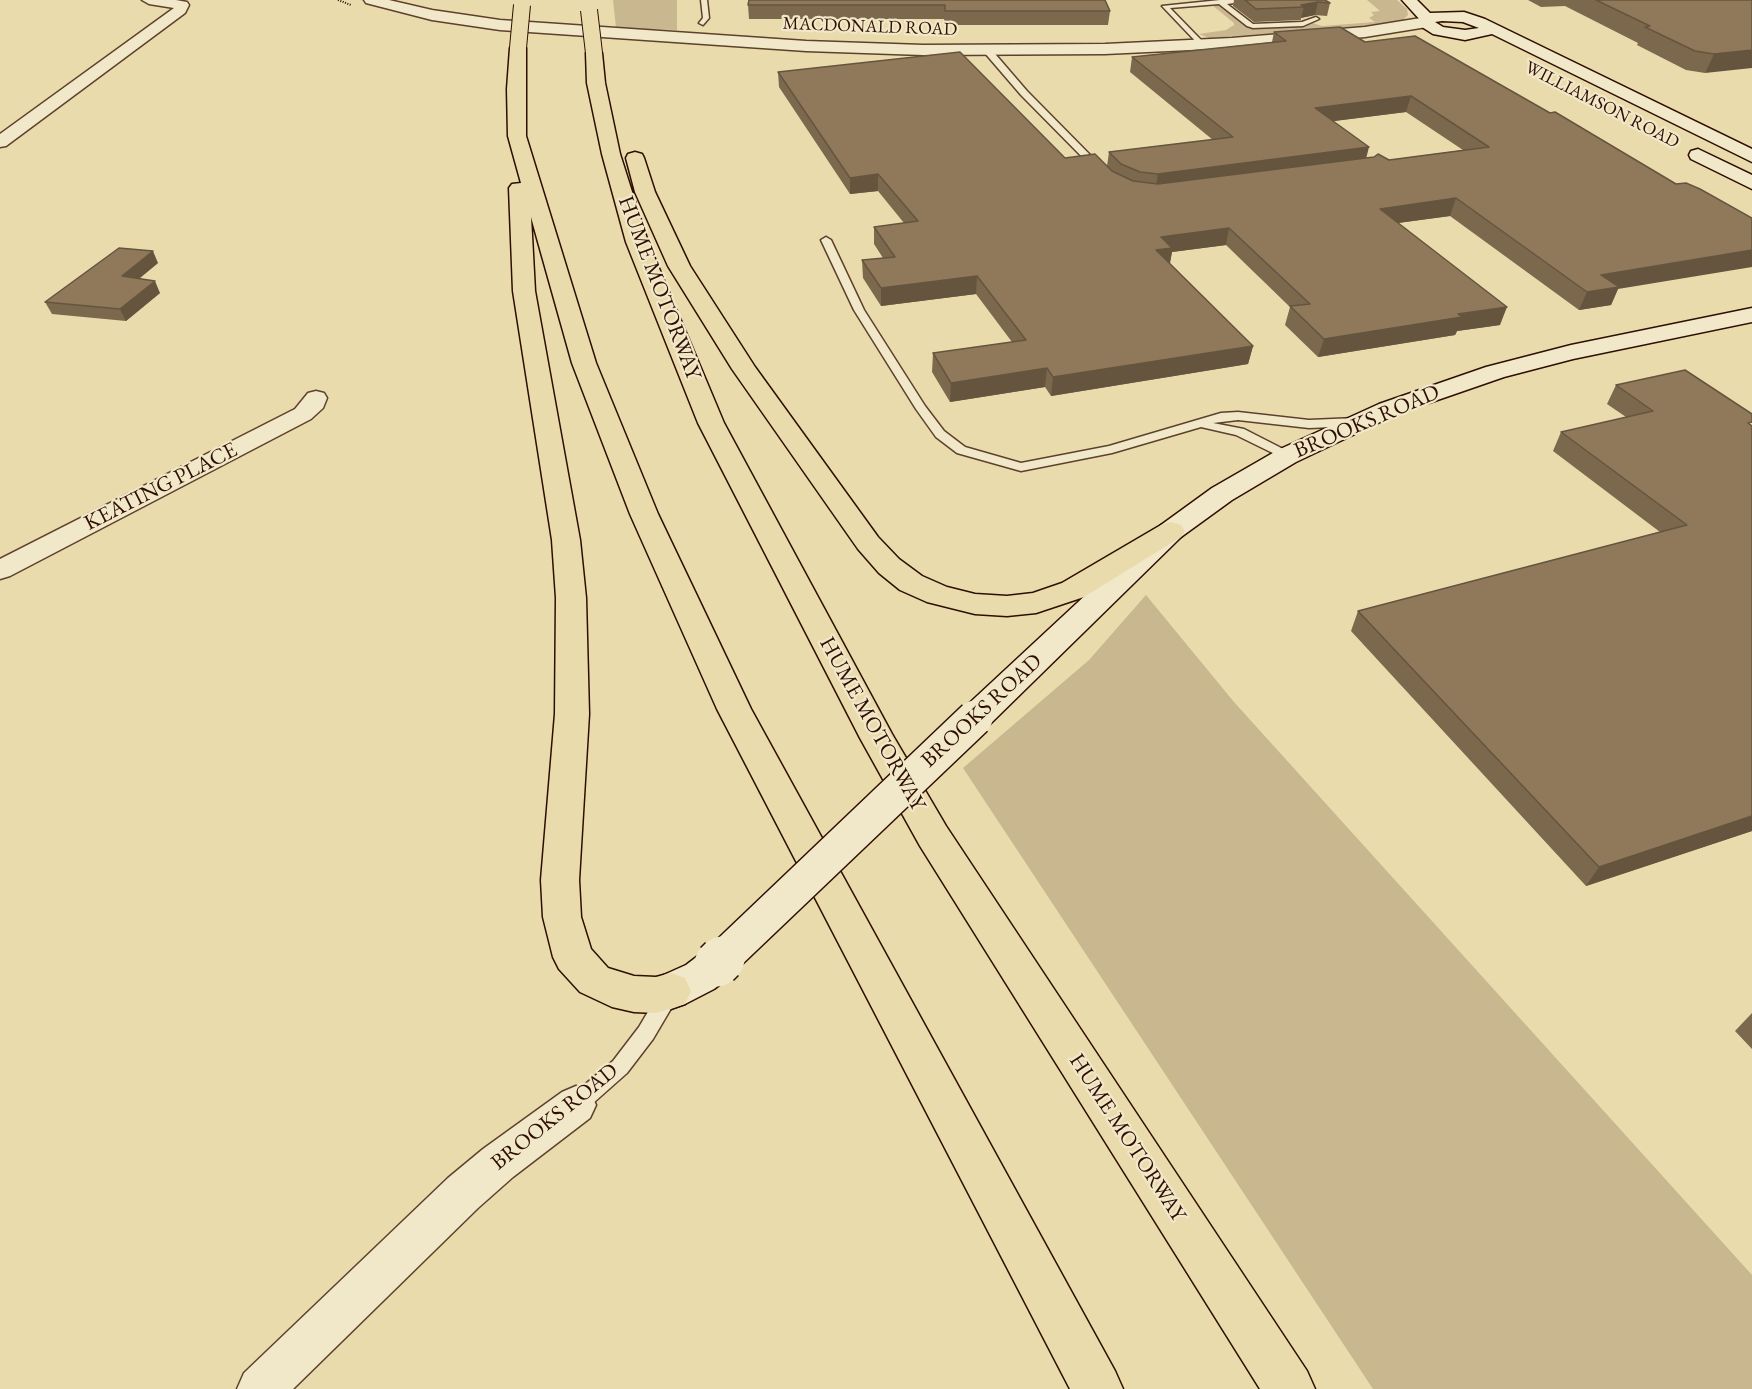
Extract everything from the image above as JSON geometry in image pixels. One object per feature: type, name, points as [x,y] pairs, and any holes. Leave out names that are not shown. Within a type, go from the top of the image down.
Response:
[{"type":"highway","points":[[522,3],[516,89],[524,291],[566,540],[571,598],[572,714],[560,880],[562,917],[573,957],[594,980],[612,989],[634,994],[656,995],[671,992]]},
{"type":"highway","name":"HUME MOTORWAY","points":[[589,5],[595,68],[611,154],[637,242],[711,423],[876,738],[933,836],[1289,1389]]},
{"type":"highway","points":[[595,68],[623,120],[645,192],[680,267],[744,369],[868,543],[900,575],[923,589],[956,600],[994,606],[1036,603],[1072,590],[1171,531]]},
{"type":"highway","points":[[517,136],[584,363],[644,514],[734,709],[1097,1389]]},
{"type":"main road","name":"MACDONALD ROAD","points":[[374,0],[432,15],[500,25],[806,46],[987,50],[1105,49],[1201,45],[1365,32],[1480,34],[1488,29],[1485,25]]},
{"type":"main road","points":[[1408,0],[1431,27],[1492,48]]},
{"type":"main road","points":[[1425,0],[1464,17]]},
{"type":"main road","name":"MACDONALD ROAD","points":[[1365,32],[1427,21],[1442,16],[1464,17]]},
{"type":"main road","name":"WILLIAMSON ROAD","points":[[1464,17],[1485,25],[1752,156]]},
{"type":"main road","name":"WILLIAMSON ROAD","points":[[1680,146],[1752,183]]},
{"type":"main road","name":"BROOKS ROAD","points":[[671,992],[700,977],[717,964],[1171,531],[1222,494],[1287,456],[1360,421],[1446,387],[1538,360],[1752,315]]},
{"type":"street","points":[[0,142],[180,10],[182,5],[149,0]]},
{"type":"street","name":"KEATING PLACE","points":[[0,570],[303,414],[315,404],[316,398]]},
{"type":"street","name":"BROOKS ROAD","points":[[260,1389],[463,1193],[498,1163],[576,1106]]},
{"type":"lane","points":[[703,23],[706,18],[704,0]]},
{"type":"lane","points":[[1158,0],[1201,45]]},
{"type":"lane","points":[[1165,6],[1255,0]]},
{"type":"lane","points":[[1214,2],[1253,26],[1303,24],[1316,19]]},
{"type":"lane","points":[[987,50],[1024,93],[1109,179]]},
{"type":"lane","points":[[826,240],[859,310],[920,407],[940,434],[962,450],[1021,467],[1112,449],[1229,416],[1309,424],[1360,421]]},
{"type":"lane","points":[[1185,428],[1209,425],[1225,427],[1255,439],[1287,456]]},
{"type":"lane","name":"BROOKS ROAD","points":[[576,1106],[620,1067],[646,1033],[671,992]]},
{"type":"shaded area","points":[[613,0],[677,0],[677,30],[616,28]]},
{"type":"shaded area","points":[[1367,0],[1397,0],[1407,9],[1408,15],[1402,21],[1380,25],[1209,38],[1199,34],[1226,30],[1234,25],[1212,5],[1216,4],[1245,26],[1253,29],[1313,23],[1322,26],[1375,22],[1369,18],[1374,15],[1371,12],[1380,11]]},
{"type":"shaded area","points":[[1146,595],[1234,702],[1752,1275],[1752,1389],[1373,1389],[963,768],[1089,660]]},
{"type":"building","points":[[749,0],[1105,0],[1110,11],[945,11],[945,5],[748,5]]},
{"type":"building","points":[[1245,0],[1325,0],[1330,3],[1318,2],[1301,5],[1304,7],[1256,9]]},
{"type":"building","points":[[1596,0],[1752,0],[1752,50],[1714,54],[1695,51]]},
{"type":"building","points":[[1340,27],[1365,42],[1415,36],[1550,113],[1555,112],[1676,184],[1686,183],[1700,189],[1752,218],[1752,250],[1601,275],[1619,287],[1587,292],[1456,198],[1380,209],[1507,307],[1458,314],[1462,317],[1324,339],[1290,306],[1310,304],[1229,228],[1161,237],[1172,248],[1156,250],[1253,346],[1053,377],[1047,368],[951,383],[933,353],[1026,340],[977,276],[881,288],[862,260],[895,257],[874,227],[918,221],[878,174],[850,178],[778,72],[960,52],[1065,158],[1095,154],[1112,171],[1133,181],[1158,184],[1374,157],[1378,154],[1389,160],[1489,147],[1411,96],[1315,108],[1369,147],[1158,174],[1140,172],[1121,164],[1109,152],[1233,137],[1132,57],[1286,41],[1274,32]]},
{"type":"building","points":[[119,248],[153,251],[122,276],[155,281],[120,309],[45,302]]},
{"type":"building","points":[[1685,370],[1752,414],[1752,422],[1748,423],[1752,426],[1752,816],[1599,867],[1358,611],[1687,525],[1561,432],[1653,411],[1616,385]]}]
